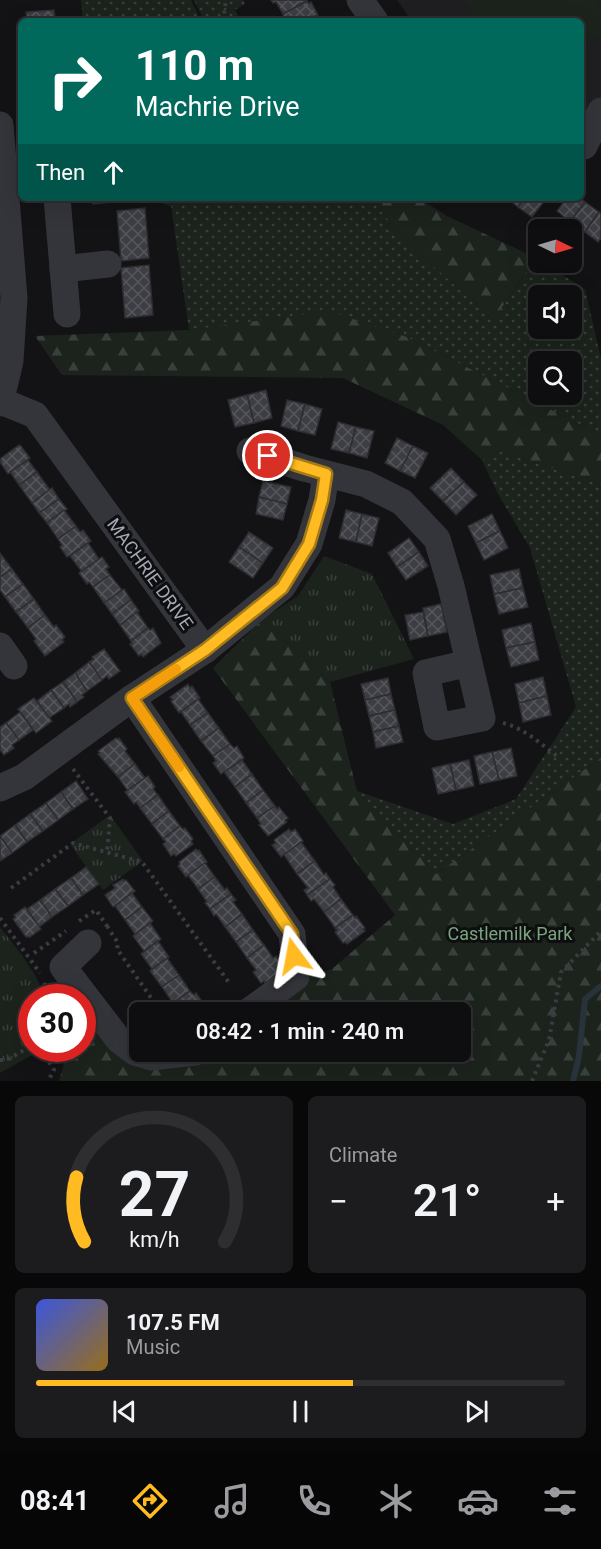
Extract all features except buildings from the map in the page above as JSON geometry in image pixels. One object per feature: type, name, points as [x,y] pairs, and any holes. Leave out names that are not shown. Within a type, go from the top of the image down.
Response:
[{"type":"street","points":[[360,0],[373,18]]},
{"type":"street","points":[[589,147],[601,111]]},
{"type":"street","points":[[0,125],[12,173],[14,298],[10,361],[1,402]]},
{"type":"street","points":[[57,201],[67,314]]},
{"type":"street","points":[[63,268],[108,264]]},
{"type":"street","name":"MACHRIE DRIVE","points":[[1,402],[36,414],[205,650]]},
{"type":"street","points":[[250,451],[366,484],[402,502],[437,540],[451,586],[482,718],[437,727],[426,673],[469,663]]},
{"type":"street","points":[[0,788],[24,777],[132,698],[205,650],[282,588],[309,544],[322,500],[326,474]]},
{"type":"street","points":[[132,698],[292,934],[296,977],[262,1002]]},
{"type":"street","points":[[98,934],[63,967],[119,1040],[129,1048]]},
{"type":"path","points":[[223,18],[226,0]]},
{"type":"path","points":[[482,718],[513,725],[558,757]]},
{"type":"path","points":[[59,752],[110,818],[107,853]]},
{"type":"path","points":[[10,888],[73,843],[142,862],[230,984]]},
{"type":"path","points":[[0,918],[39,971],[44,984]]},
{"type":"path","points":[[532,1081],[549,1040],[561,972],[601,931]]},
{"type":"path","points":[[98,934],[118,943],[117,949],[154,1002]]},
{"type":"path","points":[[0,1060],[7,1060],[18,1053]]},
{"type":"path","points":[[48,1081],[54,1070],[49,1062]]},
{"type":"shaded area","points":[[397,0],[601,0],[601,124],[584,123],[584,18],[410,18]]},
{"type":"green space","points":[[81,0],[191,0],[200,18],[83,18]]},
{"type":"green space","points":[[194,0],[243,0],[245,4],[235,10],[239,18],[203,18]]},
{"type":"green space","points":[[467,0],[598,0],[601,11],[601,37],[584,41],[584,18],[472,18]]},
{"type":"green space","points":[[155,201],[374,201],[398,234],[493,320],[528,270],[528,273],[559,273],[579,285],[528,285],[528,339],[582,339],[582,287],[585,289],[601,359],[601,435],[542,405],[582,405],[582,351],[528,351],[528,398],[407,337],[329,312],[189,330],[171,206]]},
{"type":"green space","points":[[374,201],[423,201],[447,216],[528,254],[528,270],[493,320],[398,234]]},
{"type":"green space","points":[[329,311],[407,337],[528,398],[528,405],[542,405],[601,435],[601,484],[499,451],[482,460],[443,425],[343,378],[62,375],[35,336],[189,330]]},
{"type":"green space","points":[[499,451],[601,484],[601,758],[436,874],[357,791],[453,824],[516,799],[576,707],[530,548],[498,494],[482,460]]},
{"type":"green space","points":[[324,556],[372,574],[414,659],[330,682],[263,619],[298,596]]},
{"type":"green space","name":"Castlemilk Park","points":[[263,619],[330,682],[357,791],[436,874],[601,758],[601,1081],[59,1081],[64,1062],[96,1062],[96,1018],[115,1044],[129,1045],[129,1062],[471,1062],[471,1002],[267,1002],[298,979],[332,969],[395,915],[213,668]]},
{"type":"green space","points":[[110,815],[143,861],[103,890],[70,844]]},
{"type":"green space","points":[[0,927],[39,984],[18,984],[20,1062],[0,1073]]},
{"type":"waterway","points":[[573,1081],[579,1056],[585,999],[601,986]]},
{"type":"slow traffic","points":[[176,669],[132,698],[179,767]]},
{"type":"route","points":[[268,456],[326,474],[322,500],[309,544],[282,588],[205,650],[132,698],[292,934],[294,956]]}]
